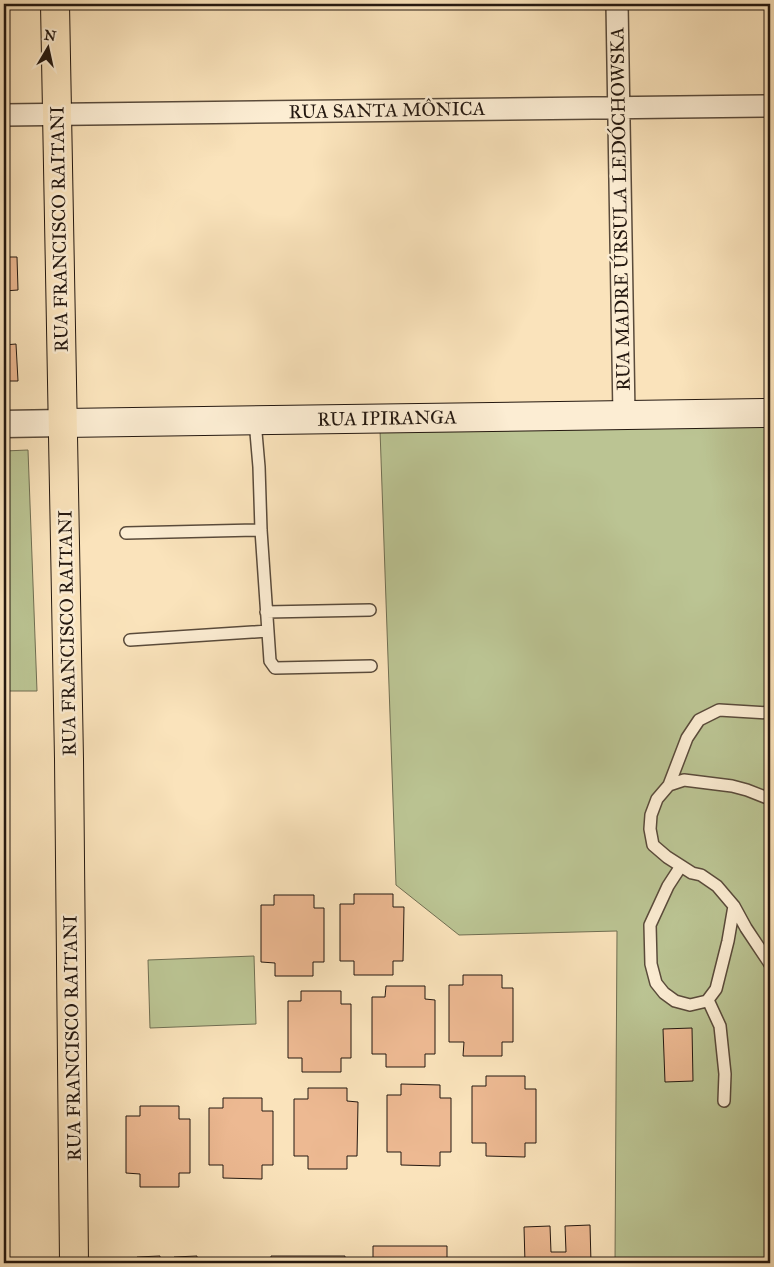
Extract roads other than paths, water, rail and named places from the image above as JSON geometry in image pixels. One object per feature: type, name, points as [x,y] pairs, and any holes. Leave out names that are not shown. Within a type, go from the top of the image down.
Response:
[{"type":"main road","name":"RUA FRANCISCO RAITANI","points":[[55,4],[69,759],[74,1263]]},
{"type":"main road","name":"RUA IPIRANGA","points":[[63,423],[770,413]]},
{"type":"street","name":"RUA MADRE ÚRSULA LEDÓCHOWSKA","points":[[617,4],[624,415]]},
{"type":"street","name":"RUA SANTA MÔNICA","points":[[4,115],[770,106]]},
{"type":"street","name":"RUA IPIRANGA","points":[[4,424],[63,423]]},
{"type":"lane","points":[[255,420],[270,662],[275,668],[371,666]]},
{"type":"lane","points":[[126,533],[261,530]]},
{"type":"lane","points":[[266,612],[370,610]]},
{"type":"lane","points":[[130,640],[268,631]]},
{"type":"lane","points":[[770,713],[719,710],[699,720],[687,738],[670,784],[657,799],[650,829],[654,845],[681,866],[692,873],[701,875],[717,886],[734,906],[770,964]]},
{"type":"lane","points":[[670,784],[684,780],[714,783],[747,790],[770,800]]},
{"type":"lane","points":[[681,866],[668,886],[650,926],[651,964],[656,983],[664,993],[675,1001],[690,1005],[707,1001],[716,989],[728,941],[734,906]]},
{"type":"lane","points":[[708,1000],[720,1026],[725,1074],[724,1101]]}]
